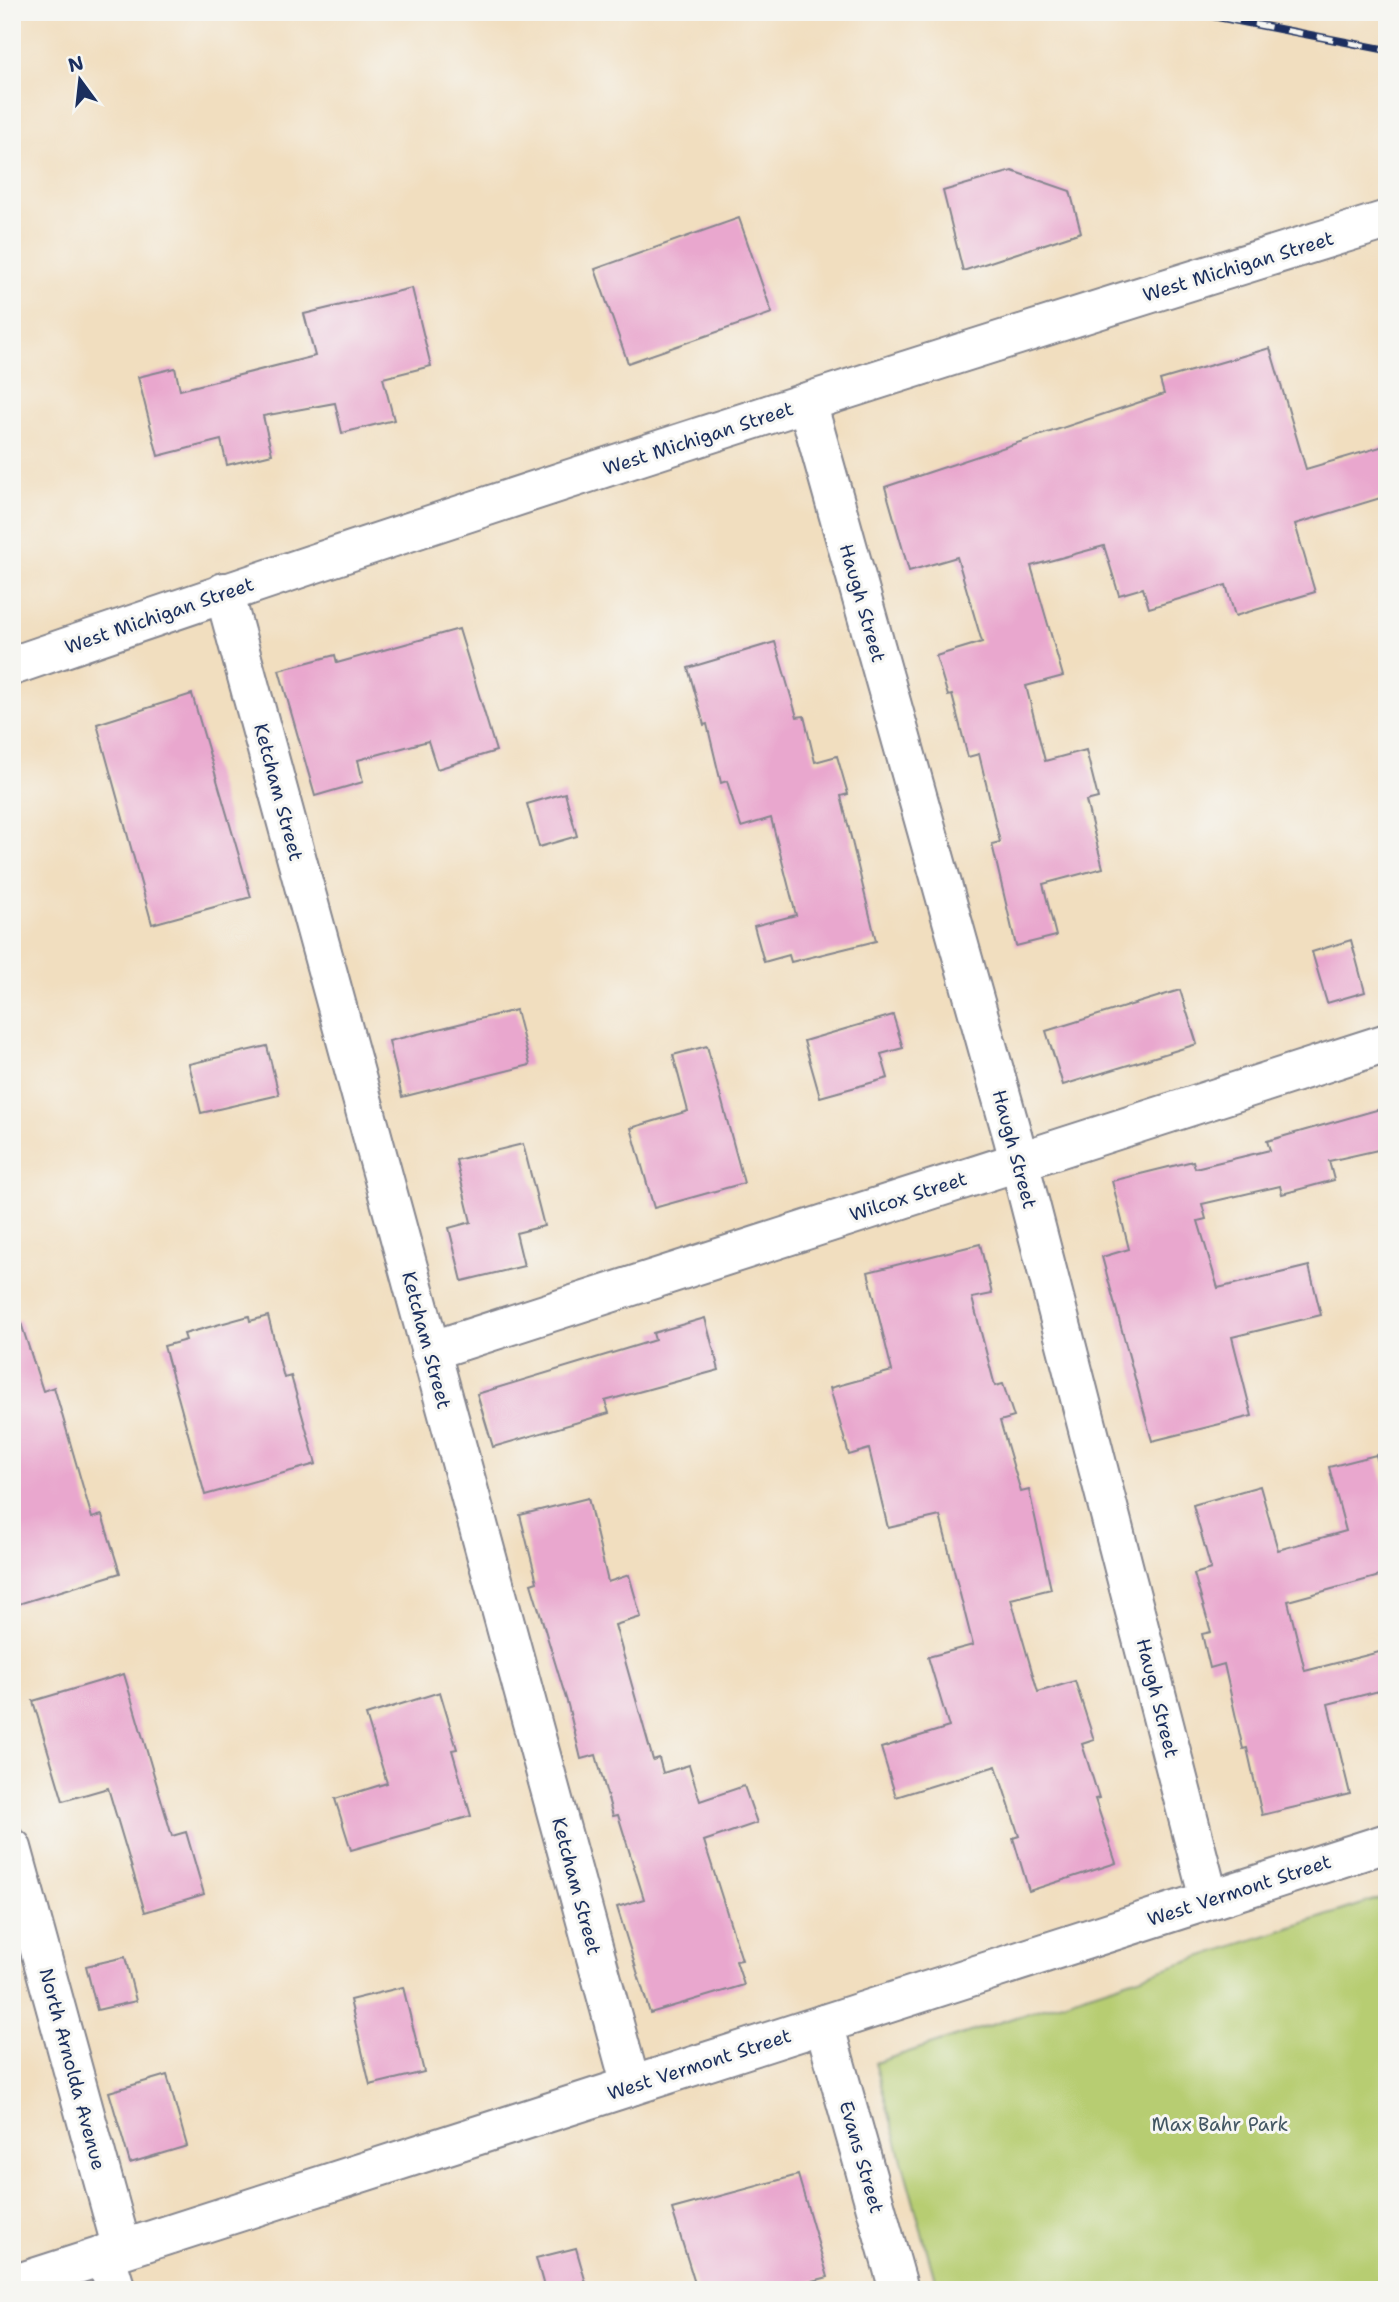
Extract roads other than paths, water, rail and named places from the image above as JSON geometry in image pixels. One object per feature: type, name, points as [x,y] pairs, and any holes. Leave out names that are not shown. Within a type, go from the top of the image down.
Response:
[{"type":"street","name":"West Michigan Street","points":[[12,666],[225,592],[807,402],[1387,220]]},
{"type":"street","name":"Haugh Street","points":[[807,402],[1019,1161],[1209,1899]]},
{"type":"street","name":"Ketcham Street","points":[[225,592],[631,2086]]},
{"type":"street","name":"Wilcox Street","points":[[430,1352],[1387,1043]]},
{"type":"street","name":"West Vermont Street","points":[[12,2285],[115,2264],[631,2086],[1387,1843]]},
{"type":"street","name":"North Arnolda Avenue","points":[[12,1848],[115,2264]]},
{"type":"street","name":"Evans Street","points":[[824,2024],[899,2290]]},
{"type":"railway","points":[[1192,12],[1387,50]]},
{"type":"park label","name":"Max Bahr Park","points":[[1220,2124]]}]
